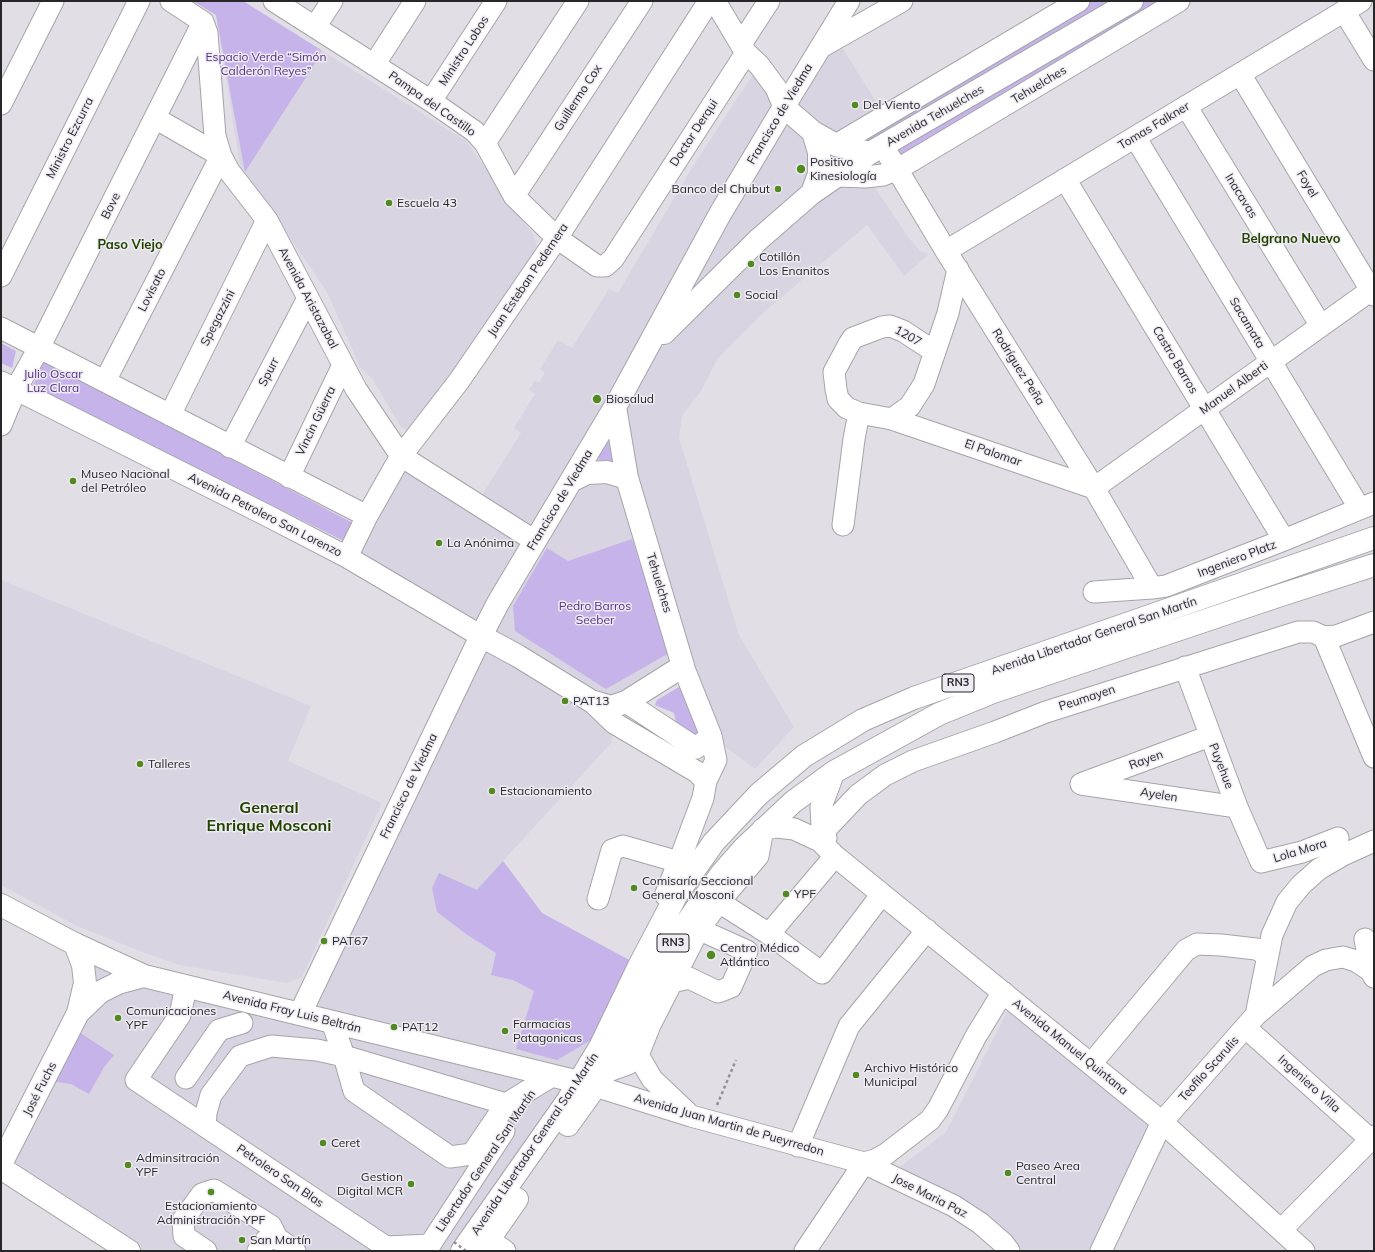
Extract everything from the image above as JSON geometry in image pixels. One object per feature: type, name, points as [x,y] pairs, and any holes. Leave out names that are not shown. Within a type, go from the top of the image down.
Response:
[{"type":"main road","name":"Avenida Tehuelches","points":[[647,349],[758,240],[812,193],[877,150],[1132,1]]},
{"type":"main road","points":[[784,106],[812,132],[836,145],[877,150]]},
{"type":"main road","name":"Francisco de Viedma","points":[[300,1014],[498,603],[615,407],[720,214],[784,106]]},
{"type":"main road","points":[[812,132],[819,152],[819,174],[812,193]]},
{"type":"main road","name":"Tehuelches","points":[[615,407],[627,478],[684,666]]},
{"type":"main road","points":[[571,481],[587,472],[607,472],[627,478]]},
{"type":"main road","name":"Avenida Libertador General San Martín","points":[[458,1246],[568,1100],[593,1080],[600,1047],[639,966],[677,894],[714,842],[759,794],[804,756],[863,720],[914,698],[1374,538]]},
{"type":"main road","name":"Avenida Libertador General San Martín","points":[[492,1247],[593,1080],[673,943],[698,917],[722,873],[763,829],[793,802],[834,772],[938,714],[993,692],[1374,565]]},
{"type":"main road","points":[[498,603],[499,623],[506,641],[518,656]]},
{"type":"main road","points":[[481,636],[518,656],[591,701],[611,706],[626,702],[684,666]]},
{"type":"main road","points":[[639,966],[679,862]]},
{"type":"main road","name":"Avenida Fray Luis Beltrán","points":[[1,905],[75,944],[144,976],[552,1076],[593,1080]]},
{"type":"main road","name":"José Fuchs","points":[[1,1164],[78,1013],[85,983],[84,964],[75,944]]},
{"type":"main road","name":"José Fuchs","points":[[78,1013],[100,992],[118,983],[144,976]]},
{"type":"main road","points":[[1,1168],[129,1251]]},
{"type":"street","points":[[1,104],[53,1]]},
{"type":"street","name":"Ministro Ezcurra","points":[[1,276],[139,1]]},
{"type":"street","points":[[171,1],[203,22]]},
{"type":"street","name":"Pampa del Castillo","points":[[274,1],[431,101],[474,131],[486,143],[514,196],[557,238],[597,266]]},
{"type":"street","points":[[315,27],[332,1]]},
{"type":"street","points":[[374,65],[415,1]]},
{"type":"street","name":"Ministro Lobos","points":[[431,101],[496,1]]},
{"type":"street","points":[[486,143],[578,1]]},
{"type":"street","name":"Guillermo Cox","points":[[514,196],[642,1]]},
{"type":"street","name":"Juan Esteban Pedernera","points":[[347,558],[367,516],[401,456],[459,381],[557,238],[709,1]]},
{"type":"street","points":[[715,1],[744,48],[776,88],[784,106]]},
{"type":"street","name":"Doctor Derqui","points":[[597,266],[605,266],[613,259],[744,48],[769,1]]},
{"type":"street","name":"Francisco de Viedma","points":[[784,106],[849,1]]},
{"type":"street","points":[[819,48],[902,1]]},
{"type":"street","points":[[836,145],[1079,1]]},
{"type":"street","name":"Tehuelches","points":[[837,176],[865,178],[883,175],[898,169],[1179,1]]},
{"type":"street","points":[[1353,6],[1374,60]]},
{"type":"street","name":"Tomas Falkner","points":[[946,250],[1353,6]]},
{"type":"street","name":"Bove","points":[[1,425],[9,385],[39,348],[203,22]]},
{"type":"street","name":"Avenida Aristazabal","points":[[203,22],[207,33],[215,136],[221,156],[229,171],[267,220],[356,389],[401,456],[535,540]]},
{"type":"street","name":"Foyel","points":[[1240,74],[1373,291]]},
{"type":"street","name":"Inacavas","points":[[1186,106],[1321,326]]},
{"type":"street","points":[[155,118],[221,156]]},
{"type":"street","name":"Sacamata","points":[[1135,137],[1271,362],[1367,506]]},
{"type":"street","name":"Rodríguez Peña","points":[[877,150],[898,169],[946,250],[1094,488],[1152,588]]},
{"type":"street","name":"Lovisato","points":[[105,381],[221,156]]},
{"type":"street","name":"Castro Barros","points":[[1065,179],[1284,540]]},
{"type":"street","name":"Spegazzini","points":[[170,415],[267,220]]},
{"type":"street","name":"1207","points":[[935,352],[903,331],[890,326],[882,327],[853,338],[834,372],[838,399],[847,408],[859,413],[892,419],[910,406],[918,396],[924,384],[935,352],[948,314],[958,269]]},
{"type":"street","name":"Manuel Alberti","points":[[1094,488],[1321,326],[1373,291]]},
{"type":"street","name":"Spurr","points":[[230,447],[308,298]]},
{"type":"street","points":[[1,328],[230,447],[367,516]]},
{"type":"street","name":"Vincin Güerra","points":[[289,477],[343,365]]},
{"type":"street","name":"Avenida Petrolero San Lorenzo","points":[[9,385],[261,512],[347,558],[481,636]]},
{"type":"street","points":[[843,525],[854,439],[859,413]]},
{"type":"street","name":"El Palomar","points":[[892,419],[1094,488]]},
{"type":"street","name":"Ingeniero Platz","points":[[1094,592],[1166,586],[1367,506]]},
{"type":"street","name":"Peumayen","points":[[769,934],[829,846],[858,795],[885,775],[913,761],[1046,712],[1298,632],[1313,632],[1324,637],[1336,636],[1374,622]]},
{"type":"street","points":[[1324,637],[1374,757]]},
{"type":"street","name":"Tehuelches","points":[[679,862],[703,798],[706,781],[716,760],[704,742],[684,666]]},
{"type":"street","name":"Puyehue","points":[[1185,668],[1237,807],[1261,862]]},
{"type":"street","points":[[591,701],[614,723],[697,772],[706,781]]},
{"type":"street","points":[[626,702],[704,742]]},
{"type":"street","name":"Rayen","points":[[1081,784],[1210,736]]},
{"type":"street","points":[[829,846],[822,826],[822,807],[834,772]]},
{"type":"street","name":"Ayelen","points":[[1081,784],[1237,807]]},
{"type":"street","name":"Avenida Manuel Quintana","points":[[763,829],[776,827],[794,829],[829,846],[882,894],[1162,1122],[1304,1251]]},
{"type":"street","points":[[593,1080],[628,1064],[638,1055],[650,1025],[672,982],[698,917],[719,902],[758,856],[763,829]]},
{"type":"street","name":"Lola Mora","points":[[1261,862],[1302,852],[1338,838]]},
{"type":"street","points":[[1251,1021],[1272,935],[1287,902],[1301,885],[1319,869],[1374,841]]},
{"type":"street","points":[[598,899],[612,850],[623,846],[679,862]]},
{"type":"street","points":[[719,902],[769,934],[822,974],[882,894]]},
{"type":"street","points":[[672,982],[689,978],[718,992],[731,987],[747,951],[706,933],[698,917]]},
{"type":"street","points":[[798,1146],[849,1026],[927,930]]},
{"type":"street","points":[[1365,939],[1372,974]]},
{"type":"street","points":[[1091,1064],[1186,950],[1197,944],[1221,945],[1256,949],[1268,955]]},
{"type":"street","name":"Teofilo Scarulis","points":[[1101,1251],[1162,1122],[1251,1021],[1314,966],[1326,960],[1344,957],[1356,961],[1372,974]]},
{"type":"street","name":"Petrolero San Blas","points":[[186,987],[180,1015],[136,1080],[386,1249],[428,1248]]},
{"type":"street","points":[[805,1251],[864,1164],[892,1150],[924,1125],[938,1109],[976,1036],[1003,992]]},
{"type":"street","points":[[205,1126],[206,1113],[211,1095],[240,1056],[246,1039],[238,999]]},
{"type":"street","name":"Ingeniero Villa","points":[[1251,1021],[1373,1138]]},
{"type":"street","points":[[332,1022],[354,1091],[450,1157],[472,1154],[506,1104],[532,1089]]},
{"type":"street","points":[[186,1078],[219,1030],[242,1023]]},
{"type":"street","points":[[240,1056],[271,1046],[317,1050],[344,1056],[506,1104]]},
{"type":"street","points":[[638,1055],[652,1079],[691,1116]]},
{"type":"street","name":"Libertador General San Martín","points":[[428,1248],[532,1089],[552,1076]]},
{"type":"street","name":"Avenida Juan Martin de Pueyrredon","points":[[593,1080],[691,1116],[864,1164]]},
{"type":"street","points":[[1281,1230],[1373,1138]]},
{"type":"street","points":[[889,1175],[888,1165],[892,1150]]},
{"type":"street","name":"Jose Maria Paz","points":[[864,1164],[954,1206],[980,1223],[1003,1243],[1009,1251]]},
{"type":"street","points":[[206,1251],[184,1236],[183,1220],[202,1194],[214,1190],[270,1226],[276,1238],[295,1251]]},
{"type":"street","points":[[258,1251],[266,1240],[276,1238]]},
{"type":"path","points":[[710,1121],[736,1060]]},
{"type":"path","points":[[458,1246],[466,1251]]},
{"type":"shaded area","name":"Escuela 43","points":[[193,1],[243,1],[466,141],[533,235],[537,245],[535,255],[415,426],[409,431],[401,427],[373,380],[360,367],[327,292],[240,165],[216,15]]},
{"type":"shaded area","points":[[836,38],[913,160],[868,177],[909,238],[920,251],[929,254],[904,276],[867,225],[764,312],[718,358],[701,391],[682,416],[679,438],[739,635],[794,727],[755,769],[711,736],[683,666],[626,702],[614,723],[611,743],[503,861],[542,913],[639,966],[476,1231],[505,1251],[129,1251],[1,1168],[78,1013],[75,944],[300,1014],[481,636],[347,557],[401,456],[477,503],[521,433],[514,428],[535,394],[529,390],[535,380],[539,383],[545,373],[540,369],[558,340],[572,348],[609,289],[618,293],[690,171],[759,65],[784,106]]},
{"type":"shaded area","points":[[1,580],[311,706],[288,761],[382,803],[302,977],[287,983],[179,965],[77,926],[1,885]]},
{"type":"shaded area","points":[[1013,1000],[1162,1122],[1101,1251],[1009,1251],[889,1175],[946,1132]]},
{"type":"green space","name":"Espacio Verde “Simón Calderón Reyes”","points":[[193,1],[243,1],[321,50],[319,57],[245,172],[216,15]]},
{"type":"green space","points":[[1079,1],[1179,1],[898,169],[883,146],[836,145]]},
{"type":"green space","points":[[1,343],[16,351],[12,368],[1,363]]},
{"type":"green space","name":"Julio Oscar Luz Clara","points":[[44,361],[353,523],[344,541],[32,387]]},
{"type":"green space","points":[[608,440],[613,463],[601,460],[585,453]]},
{"type":"green space","name":"Pedro Barros Seeber","points":[[632,539],[669,653],[606,689],[515,631],[513,606],[547,548],[568,561]]},
{"type":"green space","points":[[684,684],[701,726],[699,737],[678,730],[674,713],[655,705],[657,700]]},
{"type":"green space","points":[[503,861],[542,913],[633,962],[598,1036],[557,1060],[516,1049],[534,991],[513,980],[491,975],[496,953],[466,934],[437,912],[432,888],[439,873],[477,890]]},
{"type":"green space","points":[[76,1030],[114,1055],[104,1067],[89,1094],[71,1084],[50,1081]]},
{"type":"place","name":"Del Viento","points":[[855,105]]},
{"type":"place","name":"Positivo Kinesiología","points":[[801,169]]},
{"type":"place","name":"Banco del Chubut","points":[[778,189]]},
{"type":"place","name":"Escuela 43","points":[[389,203]]},
{"type":"place","name":"Cotillón Los Enanitos","points":[[751,264]]},
{"type":"place","name":"Social","points":[[737,295]]},
{"type":"place","name":"Biosalud","points":[[597,399]]},
{"type":"place","name":"Museo Nacional del Petróleo","points":[[73,481]]},
{"type":"place","name":"La Anónima","points":[[439,543]]},
{"type":"place","name":"PAT13","points":[[565,701]]},
{"type":"place","name":"Talleres","points":[[140,764]]},
{"type":"place","name":"Estacionamiento","points":[[492,791]]},
{"type":"place","name":"Comisaría Seccional General Mosconi","points":[[634,888]]},
{"type":"place","name":"YPF","points":[[786,894]]},
{"type":"place","name":"PAT67","points":[[324,941]]},
{"type":"place","name":"Centro Médico Atlántico","points":[[711,955]]},
{"type":"place","name":"Comunicaciones YPF","points":[[118,1018]]},
{"type":"place","name":"PAT12","points":[[394,1027]]},
{"type":"place","name":"Farmacias Patagonicas","points":[[505,1031]]},
{"type":"place","name":"Archivo Histórico Municipal","points":[[856,1075]]},
{"type":"place","name":"Ceret","points":[[323,1143]]},
{"type":"place","name":"Adminsitración YPF","points":[[128,1165]]},
{"type":"place","name":"Paseo Area Central","points":[[1008,1173]]},
{"type":"place","name":"Gestion Digital MCR","points":[[411,1184]]},
{"type":"place","name":"Estacionamiento Administración YPF","points":[[211,1192]]},
{"type":"place","name":"San Martín","points":[[242,1240]]},
{"type":"district","name":"Belgrano Nuevo","points":[[1291,239]]},
{"type":"district","name":"Paso Viejo","points":[[130,245]]},
{"type":"district","name":"General Enrique Mosconi","points":[[269,817]]}]
